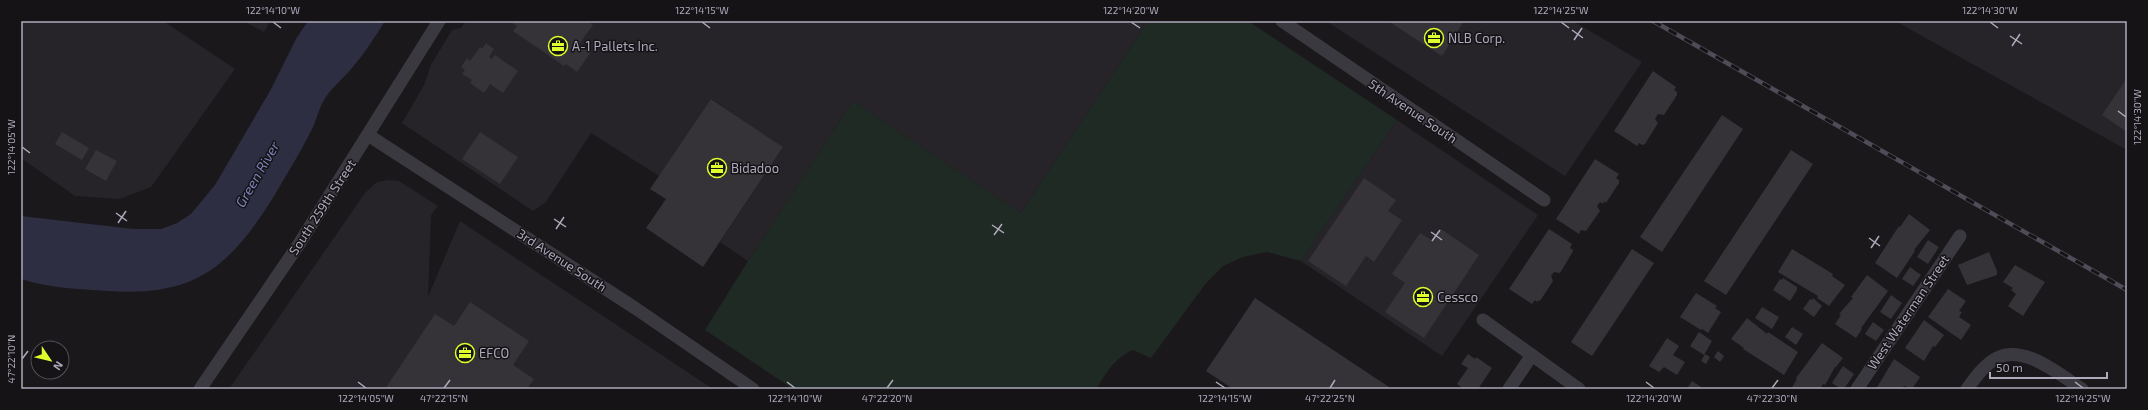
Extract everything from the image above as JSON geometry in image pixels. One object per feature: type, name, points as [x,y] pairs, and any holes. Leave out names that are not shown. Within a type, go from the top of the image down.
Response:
[{"type":"street","name":"South 259th Street","points":[[200,389],[299,244],[440,21]]},
{"type":"street","name":"5th Avenue South","points":[[1282,21],[1544,200]]},
{"type":"street","name":"3rd Avenue South","points":[[368,135],[635,308],[753,389]]},
{"type":"street","name":"West Waterman Street","points":[[1857,389],[1960,236]]},
{"type":"street","points":[[1483,320],[1579,389]]},
{"type":"street","points":[[1967,389],[1982,370],[1997,358],[2015,353],[2030,357],[2082,389]]},
{"type":"street","points":[[1509,389],[1532,356]]},
{"type":"shaded area","points":[[21,21],[163,21],[235,69],[151,187],[120,199],[75,196],[21,158]]},
{"type":"shaded area","points":[[243,21],[270,21],[264,32]]},
{"type":"shaded area","points":[[466,21],[1148,21],[1021,213],[853,101],[748,261],[720,242],[783,147],[712,99],[659,176],[591,133],[546,202],[533,211],[402,123],[424,85],[431,65],[452,30],[461,28]]},
{"type":"shaded area","points":[[1148,21],[1248,21],[1397,120],[1301,261],[1267,252],[1243,257],[1223,266],[1206,283],[1151,358],[1133,350],[1126,353],[1112,366],[1096,389],[793,389],[705,330],[748,261],[853,101],[1021,213]]},
{"type":"shaded area","points":[[1326,21],[1573,21],[1642,62],[1565,176]]},
{"type":"shaded area","points":[[1895,21],[2127,21],[2127,150]]},
{"type":"shaded area","points":[[1397,120],[1538,215],[1442,356],[1301,261]]},
{"type":"shaded area","points":[[388,180],[399,181],[438,206],[431,215],[428,297],[460,221],[713,389],[229,389],[365,193],[377,182]]},
{"type":"water","name":"Green River","points":[[308,21],[385,21],[361,57],[349,72],[330,91],[320,108],[312,129],[274,196],[242,242],[225,259],[207,272],[187,282],[164,289],[138,292],[64,288],[21,279],[21,216],[133,229],[161,229],[177,223],[191,214],[215,185],[270,91],[296,39]]},
{"type":"building","name":"A-1 Pallets Inc.","points":[[509,21],[588,21],[593,25],[579,44],[591,52],[577,72],[566,64],[564,66],[513,31],[517,26]]},
{"type":"building","name":"NLB Corp.","points":[[1388,21],[1464,21],[1442,56]]},
{"type":"building","points":[[486,43],[494,49],[489,57],[492,59],[495,55],[518,71],[503,93],[490,84],[484,93],[470,83],[472,80],[462,74],[465,70],[461,67],[467,58],[470,61],[480,47],[482,49]]},
{"type":"building","points":[[1653,71],[1676,87],[1674,90],[1677,92],[1677,95],[1664,115],[1658,114],[1655,119],[1658,123],[1645,144],[1642,145],[1639,143],[1637,146],[1614,131]]},
{"type":"building","points":[[2127,78],[2127,132],[2102,115]]},
{"type":"building","name":"Bidadoo","points":[[711,99],[783,147],[703,267],[646,228],[666,199],[650,189]]},
{"type":"building","points":[[1722,115],[1743,129],[1662,252],[1640,237]]},
{"type":"building","points":[[62,132],[89,148],[82,160],[55,144]]},
{"type":"building","points":[[480,132],[518,157],[500,184],[462,159]]},
{"type":"building","points":[[96,150],[117,161],[106,181],[85,169]]},
{"type":"building","points":[[1791,150],[1813,164],[1726,295],[1704,281]]},
{"type":"building","points":[[1595,159],[1619,174],[1616,178],[1619,180],[1619,183],[1606,203],[1604,201],[1603,204],[1600,202],[1597,206],[1600,211],[1586,231],[1581,230],[1579,234],[1556,219]]},
{"type":"building","points":[[1364,178],[1396,200],[1388,211],[1402,220],[1374,262],[1366,256],[1346,286],[1308,261]]},
{"type":"building","points":[[1909,214],[1930,230],[1914,250],[1915,251],[1897,278],[1875,263],[1899,226],[1900,227]]},
{"type":"building","name":"Cessco","points":[[1441,229],[1479,255],[1424,338],[1385,312],[1405,283],[1392,274],[1420,233],[1433,241]]},
{"type":"building","points":[[1549,229],[1572,244],[1570,248],[1573,250],[1560,273],[1554,272],[1551,276],[1553,281],[1540,301],[1539,300],[1537,302],[1535,300],[1532,304],[1509,289]]},
{"type":"building","points":[[1928,240],[1939,247],[1928,264],[1917,257]]},
{"type":"building","points":[[1632,249],[1654,263],[1592,356],[1571,342]]},
{"type":"building","points":[[1792,249],[1833,274],[1832,276],[1845,285],[1829,306],[1817,298],[1818,296],[1778,272]]},
{"type":"building","points":[[1989,252],[1997,271],[1997,275],[1967,285],[1958,265]]},
{"type":"building","points":[[2015,265],[2045,282],[2023,316],[2008,306],[2016,294],[2011,290],[2013,288],[2003,282]]},
{"type":"building","points":[[1910,267],[1921,275],[1913,286],[1902,279]]},
{"type":"building","points":[[1867,275],[1888,291],[1861,328],[1862,329],[1856,338],[1835,324],[1841,315],[1839,314],[1853,298],[1851,297]]},
{"type":"building","points":[[1783,278],[1797,287],[1797,290],[1790,301],[1773,290],[1780,279],[1782,280]]},
{"type":"building","points":[[1948,289],[1966,301],[1959,311],[1962,312],[1959,317],[1971,325],[1961,340],[1928,317]]},
{"type":"building","points":[[1696,293],[1717,306],[1715,308],[1721,312],[1708,333],[1680,317]]},
{"type":"building","points":[[1891,295],[1902,303],[1891,319],[1880,312]]},
{"type":"building","points":[[1255,298],[1392,389],[1233,389],[1206,371]]},
{"type":"building","points":[[1813,298],[1822,306],[1814,317],[1803,309],[1810,299],[1812,300]]},
{"type":"building","name":"EFCO","points":[[470,302],[529,341],[513,365],[534,379],[527,389],[385,389],[435,314],[454,326]]},
{"type":"building","points":[[1762,307],[1779,317],[1772,329],[1755,318]]},
{"type":"building","points":[[1747,318],[1767,334],[1768,332],[1798,352],[1784,375],[1743,349],[1744,348],[1731,339]]},
{"type":"building","points":[[1924,320],[1944,335],[1935,347],[1933,346],[1924,361],[1905,348]]},
{"type":"building","points":[[1873,322],[1884,330],[1876,341],[1865,334]]},
{"type":"building","points":[[1792,327],[1803,334],[1796,345],[1785,337]]},
{"type":"building","points":[[1699,332],[1712,341],[1704,355],[1690,346]]},
{"type":"building","points":[[1667,338],[1679,346],[1673,355],[1685,362],[1677,375],[1664,367],[1659,372],[1649,366]]},
{"type":"building","points":[[1822,343],[1843,358],[1835,367],[1825,385],[1823,384],[1820,389],[1791,389],[1797,379],[1796,378]]},
{"type":"building","points":[[1718,351],[1724,356],[1720,362],[1714,357]]},
{"type":"building","points":[[1468,354],[1475,359],[1476,357],[1492,368],[1478,389],[1464,389],[1457,384],[1468,368],[1461,364]]},
{"type":"building","points":[[1705,354],[1710,357],[1706,364],[1701,361]]},
{"type":"building","points":[[1894,359],[1920,377],[1912,389],[1904,386],[1902,389],[1876,389]]},
{"type":"building","points":[[1843,366],[1854,374],[1844,389],[1841,389],[1832,383]]},
{"type":"building","points":[[1692,381],[1704,389],[1687,389]]},
{"type":"railway","points":[[1653,21],[2127,290]]},
{"type":"place","name":"NLB Corp.","points":[[1434,38]]},
{"type":"place","name":"A-1 Pallets Inc.","points":[[558,46]]},
{"type":"place","name":"Bidadoo","points":[[717,168]]},
{"type":"place","name":"Cessco","points":[[1423,297]]},
{"type":"place","name":"EFCO","points":[[465,353]]}]
